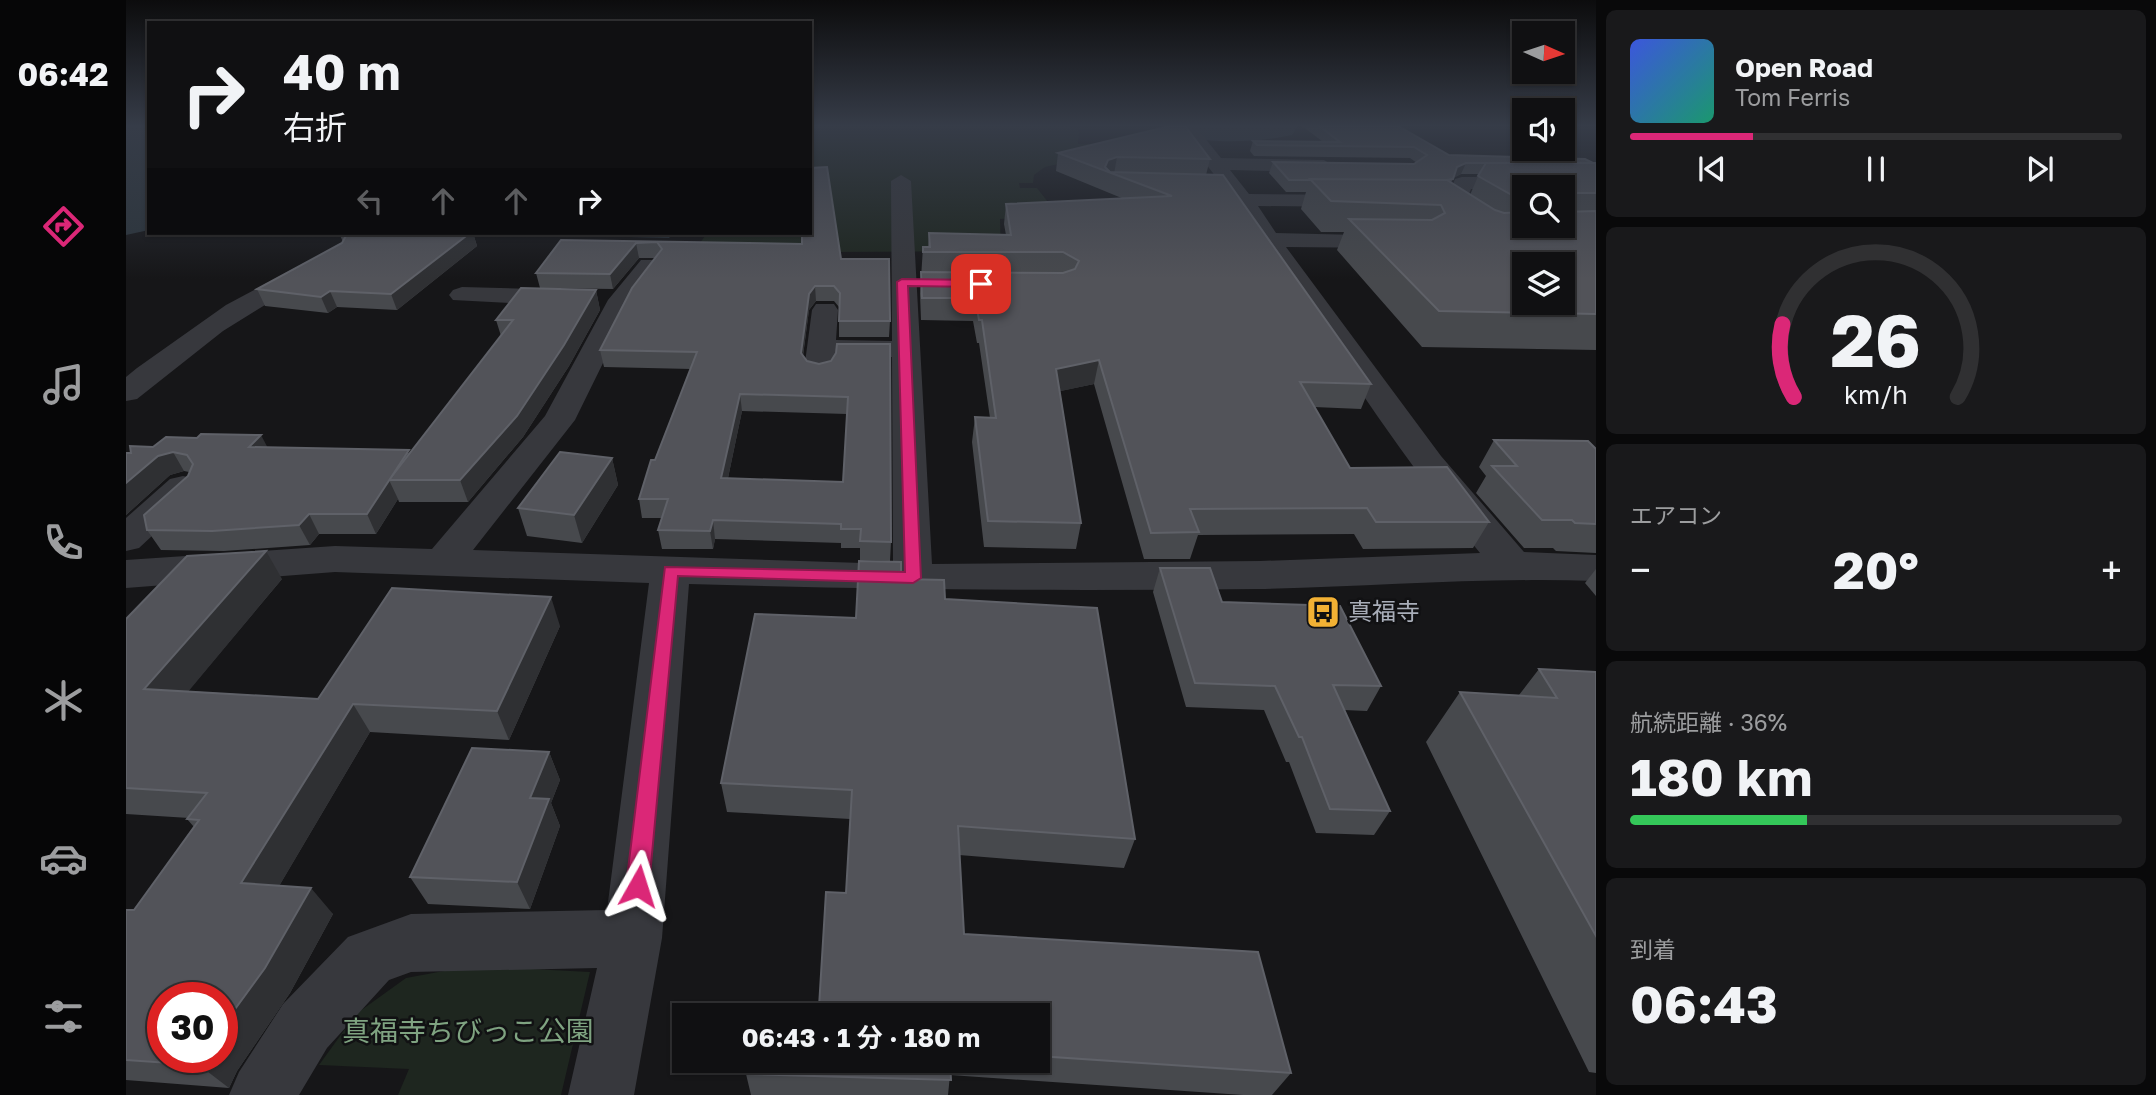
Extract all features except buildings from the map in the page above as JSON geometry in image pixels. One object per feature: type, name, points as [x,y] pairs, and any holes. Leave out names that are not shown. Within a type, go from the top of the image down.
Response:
[{"type":"street","points":[[1220,177],[1270,240],[1429,463],[1492,543],[1514,565]]},
{"type":"street","points":[[1225,184],[1269,177]]},
{"type":"street","points":[[901,180],[916,283],[905,349],[913,578]]},
{"type":"street","points":[[1401,201],[1458,198],[1462,183],[1596,183]]},
{"type":"street","points":[[1225,184],[1374,201]]},
{"type":"street","points":[[1440,201],[1470,221]]},
{"type":"street","points":[[1270,240],[1419,242]]},
{"type":"street","points":[[126,391],[224,315],[327,258]]},
{"type":"street","points":[[442,563],[559,420],[621,300],[650,265]]},
{"type":"street","points":[[462,295],[621,300]]},
{"type":"street","points":[[825,310],[820,359],[905,349]]},
{"type":"street","points":[[126,539],[185,485]]},
{"type":"street","points":[[126,574],[335,559],[913,578],[1260,575],[1514,565],[1596,568]]},
{"type":"street","points":[[601,1095],[632,938],[670,570]]},
{"type":"street","points":[[262,1095],[305,1026],[369,958],[411,943],[632,938]]},
{"type":"green space","points":[[812,177],[1034,177],[1033,183],[1019,183],[1020,188],[1037,188],[1048,202],[1042,216],[1000,219],[1001,251],[693,253],[706,235],[812,235]]},
{"type":"green space","name":"真福寺ちびっこ公園","points":[[471,966],[590,972],[561,1095],[398,1095],[409,1069],[319,1065],[356,1014],[406,978]]},
{"type":"shaded area","points":[[126,177],[147,177],[147,230],[126,235]]},
{"type":"shaded area","points":[[545,235],[671,235],[669,238]]},
{"type":"place","name":"真福寺","points":[[1323,612]]},
{"type":"route","points":[[638,886],[670,570],[913,578],[902,282],[981,284]]}]
